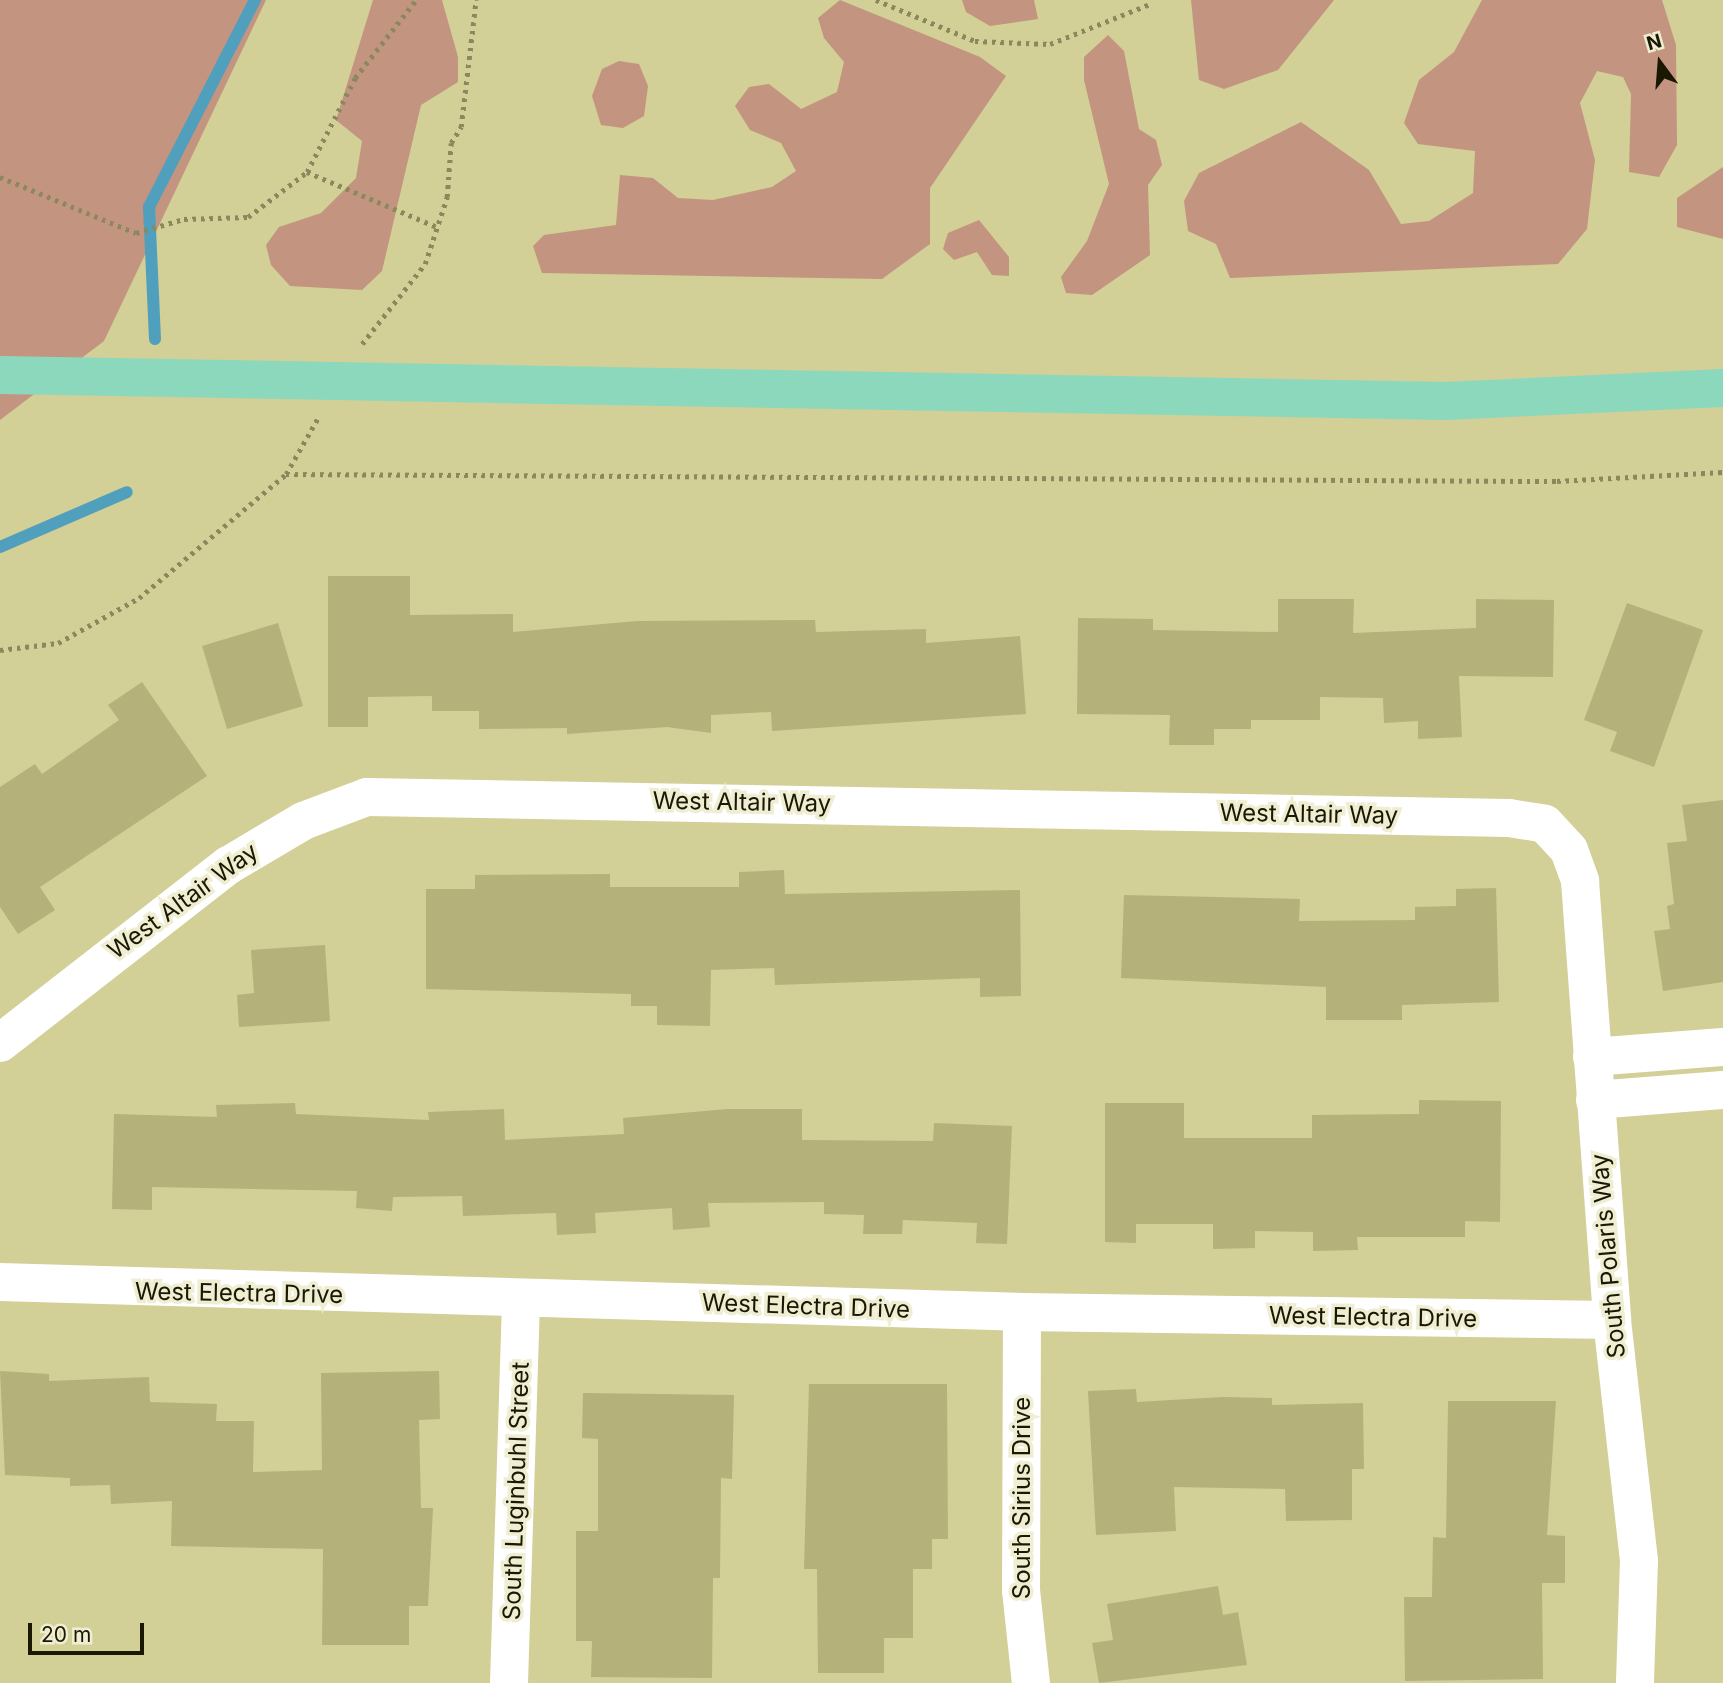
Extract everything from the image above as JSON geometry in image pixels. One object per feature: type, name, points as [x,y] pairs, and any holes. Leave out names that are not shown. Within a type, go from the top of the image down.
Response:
[{"type":"main road","points":[[0,375],[1446,401],[1723,387]]},
{"type":"street","name":"West Altair Way","points":[[0,1043],[40,1005],[229,865],[303,821],[367,797],[1509,818],[1558,834]]},
{"type":"street","name":"South Polaris Way","points":[[1558,834],[1580,881],[1612,1320],[1639,1561],[1634,1683]]},
{"type":"street","points":[[1592,1057],[1723,1047]]},
{"type":"street","points":[[1595,1100],[1723,1090]]},
{"type":"street","name":"West Electra Drive","points":[[0,1282],[1022,1312],[1612,1320]]},
{"type":"street","name":"South Luginbuhl Street","points":[[509,1683],[521,1299]]},
{"type":"street","name":"South Sirius Drive","points":[[1022,1312],[1021,1590],[1031,1683]]},
{"type":"path","points":[[0,177],[145,234],[184,219],[248,217],[307,172],[355,78],[416,0]]},
{"type":"path","points":[[373,324],[425,264],[437,227],[451,143],[461,127],[476,0]]},
{"type":"path","points":[[876,0],[975,41],[1050,44],[1150,5]]},
{"type":"path","points":[[307,172],[437,227]]},
{"type":"path","points":[[0,650],[58,643],[139,598],[286,474],[1557,481],[1723,472]]},
{"type":"shaded area","points":[[0,0],[266,0],[104,341],[0,420]]},
{"type":"shaded area","points":[[373,0],[442,0],[458,57],[458,82],[421,105],[382,271],[362,290],[290,286],[271,265],[266,245],[279,227],[321,213],[356,178],[362,141],[336,120]]},
{"type":"shaded area","points":[[840,0],[980,57],[1006,76],[930,188],[930,244],[882,279],[542,273],[533,246],[544,235],[616,225],[620,175],[653,178],[678,198],[713,200],[772,187],[796,171],[781,143],[750,130],[735,106],[749,87],[769,84],[801,109],[837,92],[844,62],[824,38],[818,18]]},
{"type":"shaded area","points":[[962,0],[1034,0],[1038,19],[990,26],[966,12]]},
{"type":"shaded area","points":[[1191,0],[1334,0],[1278,70],[1224,89],[1199,80]]},
{"type":"shaded area","points":[[1482,0],[1662,0],[1676,45],[1677,145],[1659,177],[1629,172],[1631,94],[1623,77],[1597,71],[1580,103],[1595,160],[1587,229],[1558,264],[1230,278],[1216,244],[1188,231],[1184,201],[1199,173],[1301,122],[1369,170],[1401,224],[1429,221],[1473,193],[1475,151],[1418,144],[1404,123],[1419,80],[1454,52]]},
{"type":"shaded area","points":[[1108,35],[1124,51],[1139,129],[1156,140],[1162,165],[1148,185],[1150,255],[1092,295],[1066,293],[1061,277],[1087,241],[1109,184],[1084,80],[1084,57]]},
{"type":"shaded area","points":[[619,61],[639,64],[648,86],[644,116],[623,128],[601,125],[592,96],[602,69]]},
{"type":"shaded area","points":[[1723,167],[1723,239],[1677,227],[1677,198]]},
{"type":"shaded area","points":[[979,220],[1009,257],[1009,276],[992,275],[977,252],[954,260],[943,249],[948,233]]},
{"type":"building","points":[[328,576],[410,576],[410,615],[513,614],[513,632],[637,621],[815,620],[816,632],[926,629],[926,643],[1020,636],[1026,714],[772,731],[771,712],[711,715],[711,733],[667,727],[567,734],[567,728],[479,729],[479,711],[432,711],[432,696],[368,697],[368,727],[328,727]]},
{"type":"building","points":[[1278,599],[1354,599],[1353,633],[1476,628],[1476,599],[1554,600],[1553,677],[1459,676],[1462,737],[1418,739],[1418,721],[1384,723],[1383,698],[1320,697],[1320,720],[1251,720],[1251,729],[1214,729],[1214,745],[1169,745],[1170,715],[1077,714],[1078,618],[1153,619],[1153,630],[1278,632]]},
{"type":"building","points":[[1627,603],[1703,630],[1654,767],[1610,751],[1617,732],[1584,720]]},
{"type":"building","points":[[278,623],[303,706],[227,729],[202,646]]},
{"type":"building","points":[[142,682],[207,776],[40,887],[55,910],[18,934],[0,907],[0,787],[35,764],[42,774],[119,720],[108,705]]},
{"type":"building","points":[[1723,800],[1723,982],[1663,991],[1654,931],[1670,929],[1667,906],[1674,904],[1667,843],[1687,841],[1682,805]]},
{"type":"building","points":[[784,870],[785,894],[1020,890],[1021,996],[980,997],[980,978],[775,985],[774,968],[711,970],[710,1026],[657,1025],[657,1006],[631,1006],[631,994],[426,989],[426,889],[475,889],[475,875],[610,874],[610,887],[739,887],[739,872]]},
{"type":"building","points":[[1496,888],[1499,1002],[1402,1005],[1402,1020],[1326,1020],[1326,987],[1121,978],[1124,895],[1300,899],[1299,921],[1415,920],[1415,907],[1456,906],[1456,889]]},
{"type":"building","points":[[325,945],[330,1021],[239,1027],[237,995],[254,993],[251,950]]},
{"type":"building","points":[[1419,1100],[1501,1101],[1500,1222],[1465,1221],[1465,1237],[1357,1237],[1358,1250],[1313,1251],[1313,1232],[1255,1231],[1255,1248],[1213,1249],[1213,1224],[1136,1224],[1136,1243],[1105,1242],[1105,1103],[1184,1103],[1184,1138],[1312,1138],[1312,1115],[1419,1114]]},
{"type":"building","points":[[295,1103],[296,1114],[429,1120],[428,1112],[504,1109],[505,1140],[624,1134],[623,1118],[728,1109],[802,1109],[802,1140],[933,1141],[934,1123],[1012,1126],[1007,1244],[976,1243],[977,1223],[903,1220],[902,1234],[863,1234],[864,1215],[824,1214],[824,1202],[708,1203],[710,1227],[673,1230],[672,1208],[595,1213],[596,1233],[557,1235],[556,1213],[463,1216],[462,1196],[393,1197],[392,1211],[356,1208],[357,1191],[152,1187],[152,1210],[112,1209],[114,1114],[217,1117],[216,1105]]},
{"type":"building","points":[[0,1371],[49,1374],[49,1381],[149,1377],[150,1402],[217,1404],[216,1421],[254,1421],[253,1472],[322,1470],[321,1373],[439,1371],[440,1419],[419,1420],[421,1508],[433,1508],[428,1606],[409,1606],[409,1645],[322,1645],[323,1549],[171,1546],[172,1501],[111,1504],[110,1485],[70,1486],[70,1478],[5,1475]]},
{"type":"building","points":[[809,1384],[947,1384],[948,1539],[932,1539],[932,1569],[913,1569],[913,1638],[884,1638],[884,1673],[818,1673],[817,1569],[804,1569]]},
{"type":"building","points":[[1136,1389],[1137,1402],[1223,1397],[1272,1398],[1272,1405],[1363,1403],[1364,1469],[1352,1469],[1352,1520],[1286,1521],[1285,1489],[1174,1487],[1176,1531],[1096,1535],[1088,1391]]},
{"type":"building","points":[[583,1393],[734,1395],[732,1479],[721,1478],[720,1578],[713,1578],[712,1678],[591,1677],[592,1641],[576,1641],[576,1531],[598,1531],[598,1439],[582,1438]]},
{"type":"building","points":[[1448,1401],[1556,1401],[1547,1535],[1565,1536],[1565,1583],[1542,1583],[1543,1679],[1405,1681],[1404,1597],[1432,1597],[1433,1537],[1446,1538]]},
{"type":"building","points":[[1218,1586],[1223,1615],[1238,1612],[1247,1665],[1099,1683],[1092,1643],[1113,1640],[1107,1604]]},
{"type":"waterway","points":[[155,339],[149,207],[255,0]]},
{"type":"waterway","points":[[0,547],[127,492]]}]
